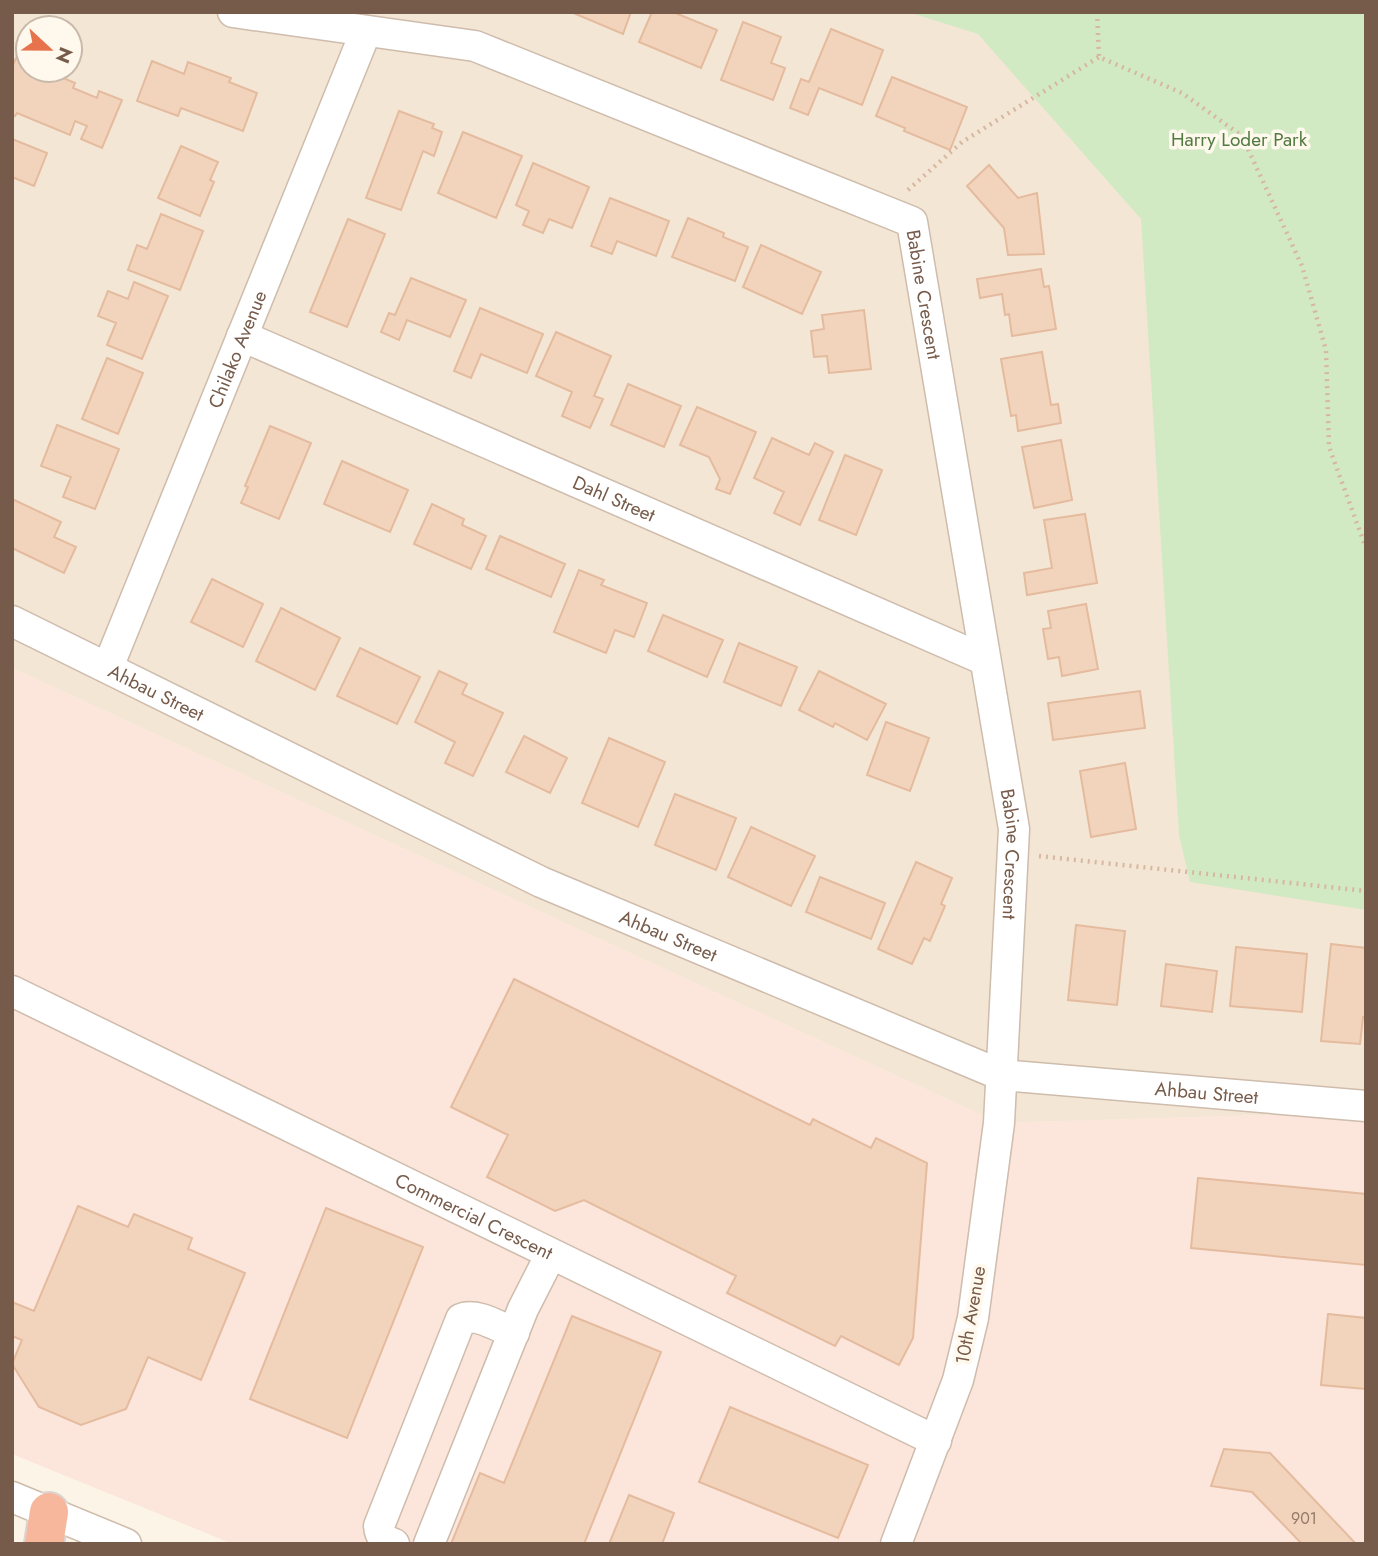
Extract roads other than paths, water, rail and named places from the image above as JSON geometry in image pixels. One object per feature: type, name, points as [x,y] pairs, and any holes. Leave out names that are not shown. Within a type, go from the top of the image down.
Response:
[{"type":"street","name":"Babine Crescent","points":[[233,12],[475,46],[912,222],[1014,829],[1001,1075]]},
{"type":"street","name":"Chilako Avenue","points":[[108,667],[366,31]]},
{"type":"street","name":"Dahl Street","points":[[242,336],[985,660]]},
{"type":"street","name":"Ahbau Street","points":[[12,621],[541,882],[1001,1075],[1366,1106]]},
{"type":"street","name":"Commercial Crescent","points":[[12,991],[936,1441]]},
{"type":"street","name":"10th Avenue","points":[[896,1544],[958,1380],[973,1318],[999,1124],[1001,1075]]},
{"type":"street","points":[[429,1544],[523,1310],[551,1254]]},
{"type":"street","points":[[394,1544],[385,1540],[379,1526],[461,1319],[468,1316],[476,1318],[513,1334]]},
{"type":"street","points":[[12,1497],[46,1528],[126,1544]]},
{"type":"park label","name":"Harry Loder Park","points":[[1239,139]]}]
